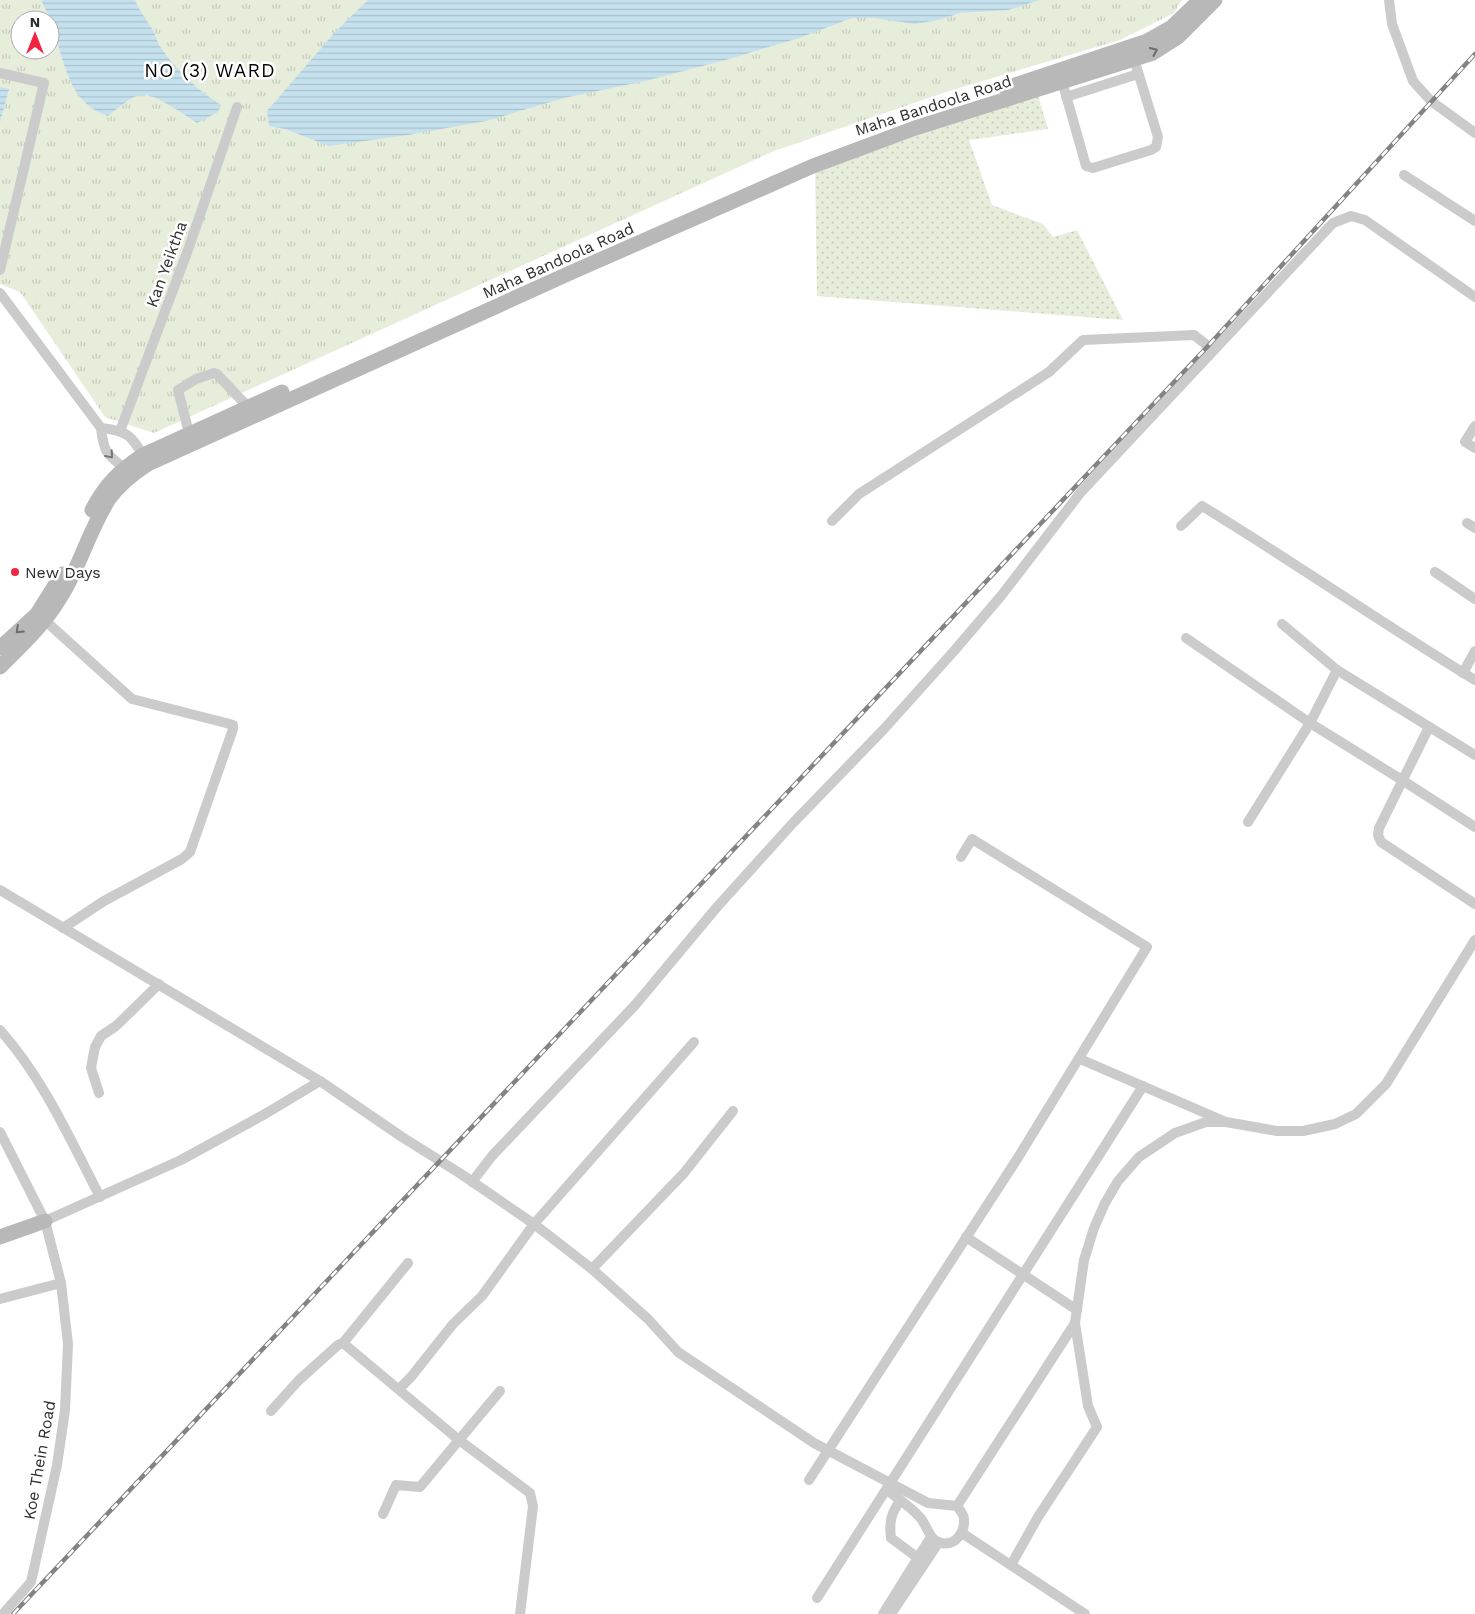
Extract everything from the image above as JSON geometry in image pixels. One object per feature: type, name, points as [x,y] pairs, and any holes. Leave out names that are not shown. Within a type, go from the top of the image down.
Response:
[{"type":"main road","name":"Maha Bandoola Road","points":[[0,666],[41,617],[101,492],[146,459],[189,433],[852,140],[1141,44],[1160,35],[1203,4],[1216,0]]},
{"type":"main road","name":"Maha Bandoola Road","points":[[146,459],[813,166],[915,128],[1153,53],[1178,37],[1203,4]]},
{"type":"main road","name":"Maha Bandoola Road","points":[[0,648],[41,617]]},
{"type":"main road","points":[[0,1237],[45,1221]]},
{"type":"street","points":[[1389,0],[1392,24],[1413,82],[1431,101],[1475,133]]},
{"type":"street","points":[[1062,82],[1086,166],[1093,168],[1151,150],[1156,147],[1158,138],[1134,59]]},
{"type":"street","points":[[0,73],[44,83],[0,270]]},
{"type":"street","points":[[1066,97],[1138,74]]},
{"type":"street","name":"Kan Yeiktha","points":[[120,431],[188,250],[237,107]]},
{"type":"street","points":[[1404,175],[1475,221]]},
{"type":"street","points":[[472,1182],[492,1156],[636,1004],[717,907],[793,823],[884,729],[954,651],[1001,596],[1081,492],[1333,223],[1351,216],[1365,220],[1475,297]]},
{"type":"street","points":[[0,293],[101,428],[106,453],[129,471]]},
{"type":"street","points":[[832,521],[859,494],[1049,372],[1083,340],[1194,335],[1208,346]]},
{"type":"street","points":[[189,433],[178,390],[196,379],[214,372],[248,407]]},
{"type":"street","points":[[1475,426],[1466,442],[1475,448]]},
{"type":"street","points":[[101,428],[120,431],[128,435],[135,441],[146,459]]},
{"type":"street","points":[[1181,526],[1202,506],[1246,532],[1475,680]]},
{"type":"street","points":[[1436,572],[1475,598]]},
{"type":"street","points":[[41,617],[132,699],[233,725],[233,730],[190,852],[104,901],[63,928]]},
{"type":"street","points":[[1282,624],[1337,670],[1475,755]]},
{"type":"street","points":[[1186,638],[1310,723],[1475,827]]},
{"type":"street","points":[[1462,673],[1475,651]]},
{"type":"street","points":[[1248,822],[1310,723],[1337,670]]},
{"type":"street","points":[[1429,727],[1379,828],[1378,835],[1381,842],[1475,904]]},
{"type":"street","points":[[808,1480],[1080,1059],[1147,947],[972,839],[962,857]]},
{"type":"street","points":[[0,890],[320,1081],[472,1182],[534,1224],[592,1269],[648,1319],[678,1352],[828,1450],[889,1487],[928,1503],[957,1506]]},
{"type":"street","points":[[1011,1565],[1038,1517],[1097,1427],[1088,1406],[1075,1324],[1084,1260],[1094,1228],[1105,1203],[1118,1181],[1139,1156],[1175,1132],[1206,1122],[1226,1122],[1277,1131],[1302,1132],[1335,1124],[1356,1114],[1386,1084],[1475,940]]},
{"type":"street","points":[[99,1093],[91,1068],[95,1047],[101,1036],[116,1026],[159,984]]},
{"type":"street","points":[[0,1030],[42,1086],[100,1197]]},
{"type":"street","points":[[399,1388],[411,1377],[453,1324],[482,1296],[534,1224],[694,1042]]},
{"type":"street","points":[[1080,1059],[1226,1122]]},
{"type":"street","points":[[45,1221],[181,1160],[265,1114],[320,1081]]},
{"type":"street","points":[[817,1598],[1143,1086]]},
{"type":"street","points":[[592,1269],[684,1173],[734,1111]]},
{"type":"street","name":"Koe Thein Road","points":[[0,1132],[45,1221],[61,1283],[68,1344],[65,1410],[57,1465],[31,1582],[3,1614]]},
{"type":"street","points":[[966,1237],[1077,1310]]},
{"type":"street","points":[[271,1411],[299,1380],[343,1343],[408,1263]]},
{"type":"street","points":[[0,1299],[61,1283]]},
{"type":"street","points":[[957,1506],[1075,1324]]},
{"type":"street","points":[[343,1343],[459,1440],[530,1493],[533,1506],[520,1614]]},
{"type":"street","points":[[383,1514],[396,1485],[420,1487],[500,1390]]},
{"type":"street","points":[[889,1487],[900,1501],[921,1519],[935,1539],[948,1544],[957,1539],[962,1533],[964,1518],[957,1506]]},
{"type":"street","points":[[900,1501],[894,1509],[889,1524],[891,1538],[918,1558]]},
{"type":"street","points":[[962,1533],[1085,1614]]},
{"type":"street","points":[[883,1614],[918,1558],[935,1539]]},
{"type":"street","points":[[891,1614],[935,1539]]},
{"type":"green space","points":[[0,0],[1182,0],[1174,13],[1120,40],[946,92],[774,151],[154,433],[105,417],[20,292],[0,284]]},
{"type":"green space","points":[[1036,89],[1048,129],[969,140],[992,205],[1043,224],[1053,237],[1077,230],[1123,320],[817,296],[815,164]]},
{"type":"water","points":[[41,0],[135,0],[165,54],[203,93],[221,105],[218,112],[197,123],[154,97],[147,95],[137,96],[108,116],[95,110],[84,102],[76,91],[64,66],[60,52],[60,10],[46,10]]},
{"type":"water","points":[[368,0],[1040,0],[1008,10],[960,13],[938,20],[915,24],[875,18],[852,18],[799,38],[729,59],[645,81],[564,98],[486,121],[408,135],[329,146],[285,129],[269,126],[267,111],[335,32]]},
{"type":"water","points":[[0,87],[9,89],[0,122]]},
{"type":"railway","points":[[13,1614],[1208,346],[1475,54]]},
{"type":"place","name":"New Days","points":[[15,572]]},
{"type":"district","name":"NO (3) WARD","points":[[210,70]]}]
